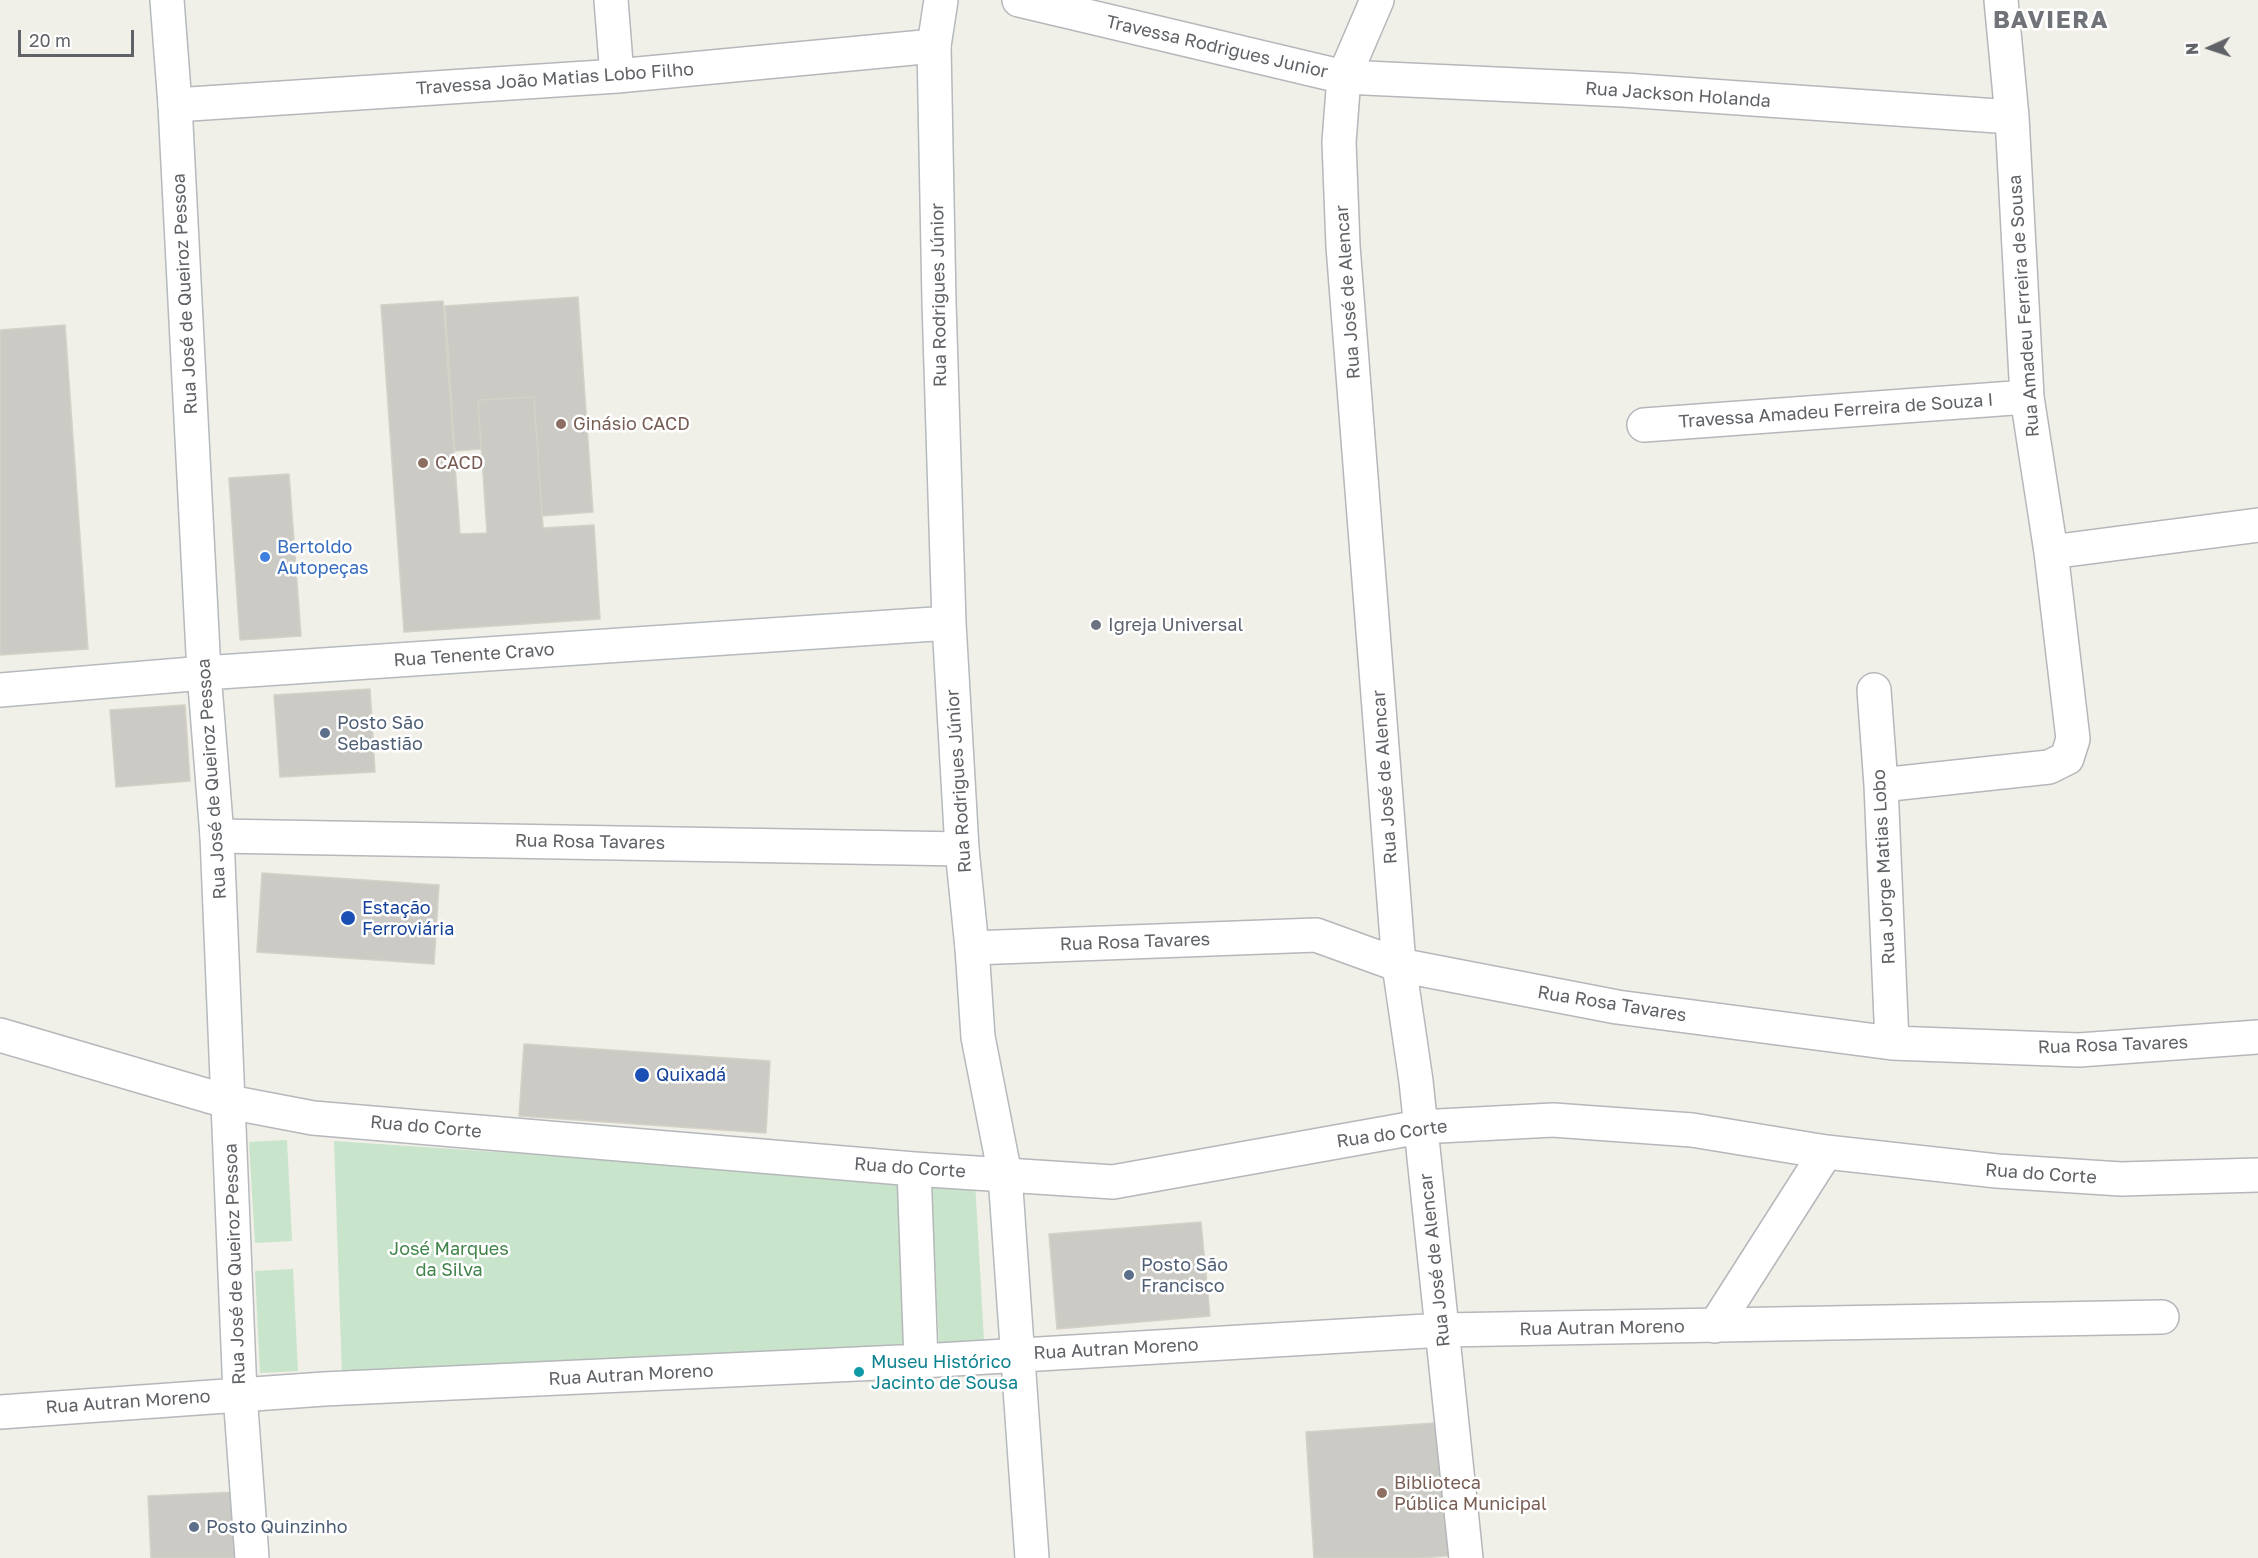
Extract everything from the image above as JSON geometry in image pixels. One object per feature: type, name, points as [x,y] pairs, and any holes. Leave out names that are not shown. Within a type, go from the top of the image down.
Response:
[{"type":"street","name":"Rua José de Queiroz Pessoa","points":[[167,0],[175,105],[204,673],[217,836],[240,1394],[252,1558]]},
{"type":"street","points":[[611,0],[617,76]]},
{"type":"street","name":"Rua Rodrigues Júnior","points":[[941,0],[933,46],[939,302],[949,623],[962,849],[978,1037],[1005,1175],[1032,1558]]},
{"type":"street","name":"Travessa Rodrigues Junior","points":[[1019,0],[1344,77]]},
{"type":"street","name":"Rua José de Alencar","points":[[1377,0],[1344,77],[1339,142],[1343,246],[1399,965],[1416,1081],[1466,1558]]},
{"type":"street","name":"Rua Amadeu Ferreira de Sousa","points":[[1881,784],[2039,769],[2060,764],[2067,758],[2073,739],[2051,552],[2027,397],[2012,117],[2001,0]]},
{"type":"street","name":"Travessa João Matias Lobo Filho","points":[[175,105],[617,76],[933,46]]},
{"type":"street","name":"Rua Jackson Holanda","points":[[1344,77],[1624,90],[2012,117]]},
{"type":"street","name":"Travessa Amadeu Ferreira de Souza I","points":[[1644,425],[2027,397]]},
{"type":"street","points":[[2051,552],[2258,525]]},
{"type":"street","name":"Rua Tenente Cravo","points":[[0,690],[204,673],[949,623]]},
{"type":"street","name":"Rua Jorge Matias Lobo","points":[[1874,690],[1881,784],[1892,1043]]},
{"type":"street","name":"Rua Rosa Tavares","points":[[217,836],[962,849]]},
{"type":"street","name":"Rua Rosa Tavares","points":[[972,948],[1316,935],[1399,965],[1617,1007],[1892,1043],[2079,1050],[2258,1037]]},
{"type":"street","name":"Rua do Corte","points":[[0,1035],[229,1102],[313,1118],[914,1169],[1113,1182],[1420,1127],[1553,1120],[1692,1130],[1826,1152],[1997,1172],[2121,1179],[2258,1175]]},
{"type":"street","points":[[1715,1326],[1826,1152]]},
{"type":"street","points":[[914,1169],[921,1361]]},
{"type":"street","name":"Rua Autran Moreno","points":[[0,1412],[240,1394],[921,1361],[1443,1330],[2162,1317]]},
{"type":"green space","points":[[287,1140],[292,1241],[255,1243],[249,1142]]},
{"type":"green space","name":"José Marques da Silva","points":[[334,1141],[898,1179],[904,1348],[342,1376]]},
{"type":"green space","points":[[975,1181],[984,1342],[939,1344],[931,1184]]},
{"type":"green space","points":[[293,1269],[298,1371],[260,1373],[255,1271]]},
{"type":"building","name":"Ginásio CACD","points":[[578,297],[593,512],[542,516],[534,397],[478,400],[481,449],[455,451],[445,306]]},
{"type":"building","name":"CACD","points":[[443,301],[460,534],[487,533],[478,400],[534,397],[543,528],[594,525],[600,619],[404,632],[381,305]]},
{"type":"building","points":[[65,325],[88,649],[0,655],[0,330]]},
{"type":"building","name":"Bertoldo Autopeças","points":[[289,474],[301,636],[240,640],[229,478]]},
{"type":"building","name":"Posto São Sebastião","points":[[370,689],[375,772],[280,777],[274,695]]},
{"type":"building","points":[[185,705],[190,781],[116,787],[110,710]]},
{"type":"building","name":"Estação Ferroviária","points":[[262,873],[439,885],[434,964],[257,952]]},
{"type":"building","points":[[524,1044],[770,1061],[766,1133],[519,1116]]},
{"type":"building","name":"Posto São Francisco","points":[[1201,1222],[1210,1316],[1057,1329],[1049,1234]]},
{"type":"building","name":"Biblioteca Pública Municipal","points":[[1449,1422],[1458,1555],[1421,1558],[1314,1558],[1306,1432]]},
{"type":"building","name":"Posto Quinzinho","points":[[237,1492],[240,1558],[151,1558],[148,1496]]},
{"type":"place","name":"Ginásio CACD","points":[[561,424]]},
{"type":"place","name":"CACD","points":[[423,463]]},
{"type":"place","name":"Bertoldo Autopeças","points":[[265,557]]},
{"type":"place","name":"Igreja Universal","points":[[1096,625]]},
{"type":"place","name":"Posto São Sebastião","points":[[325,733]]},
{"type":"place","name":"Estação Ferroviária","points":[[348,918]]},
{"type":"place","name":"Quixadá","points":[[642,1075]]},
{"type":"place","name":"Posto São Francisco","points":[[1129,1275]]},
{"type":"place","name":"Museu Histórico Jacinto de Sousa","points":[[859,1372]]},
{"type":"place","name":"Biblioteca Pública Municipal","points":[[1382,1493]]},
{"type":"place","name":"Posto Quinzinho","points":[[194,1527]]},
{"type":"district","name":"BAVIERA","points":[[2051,20]]}]
